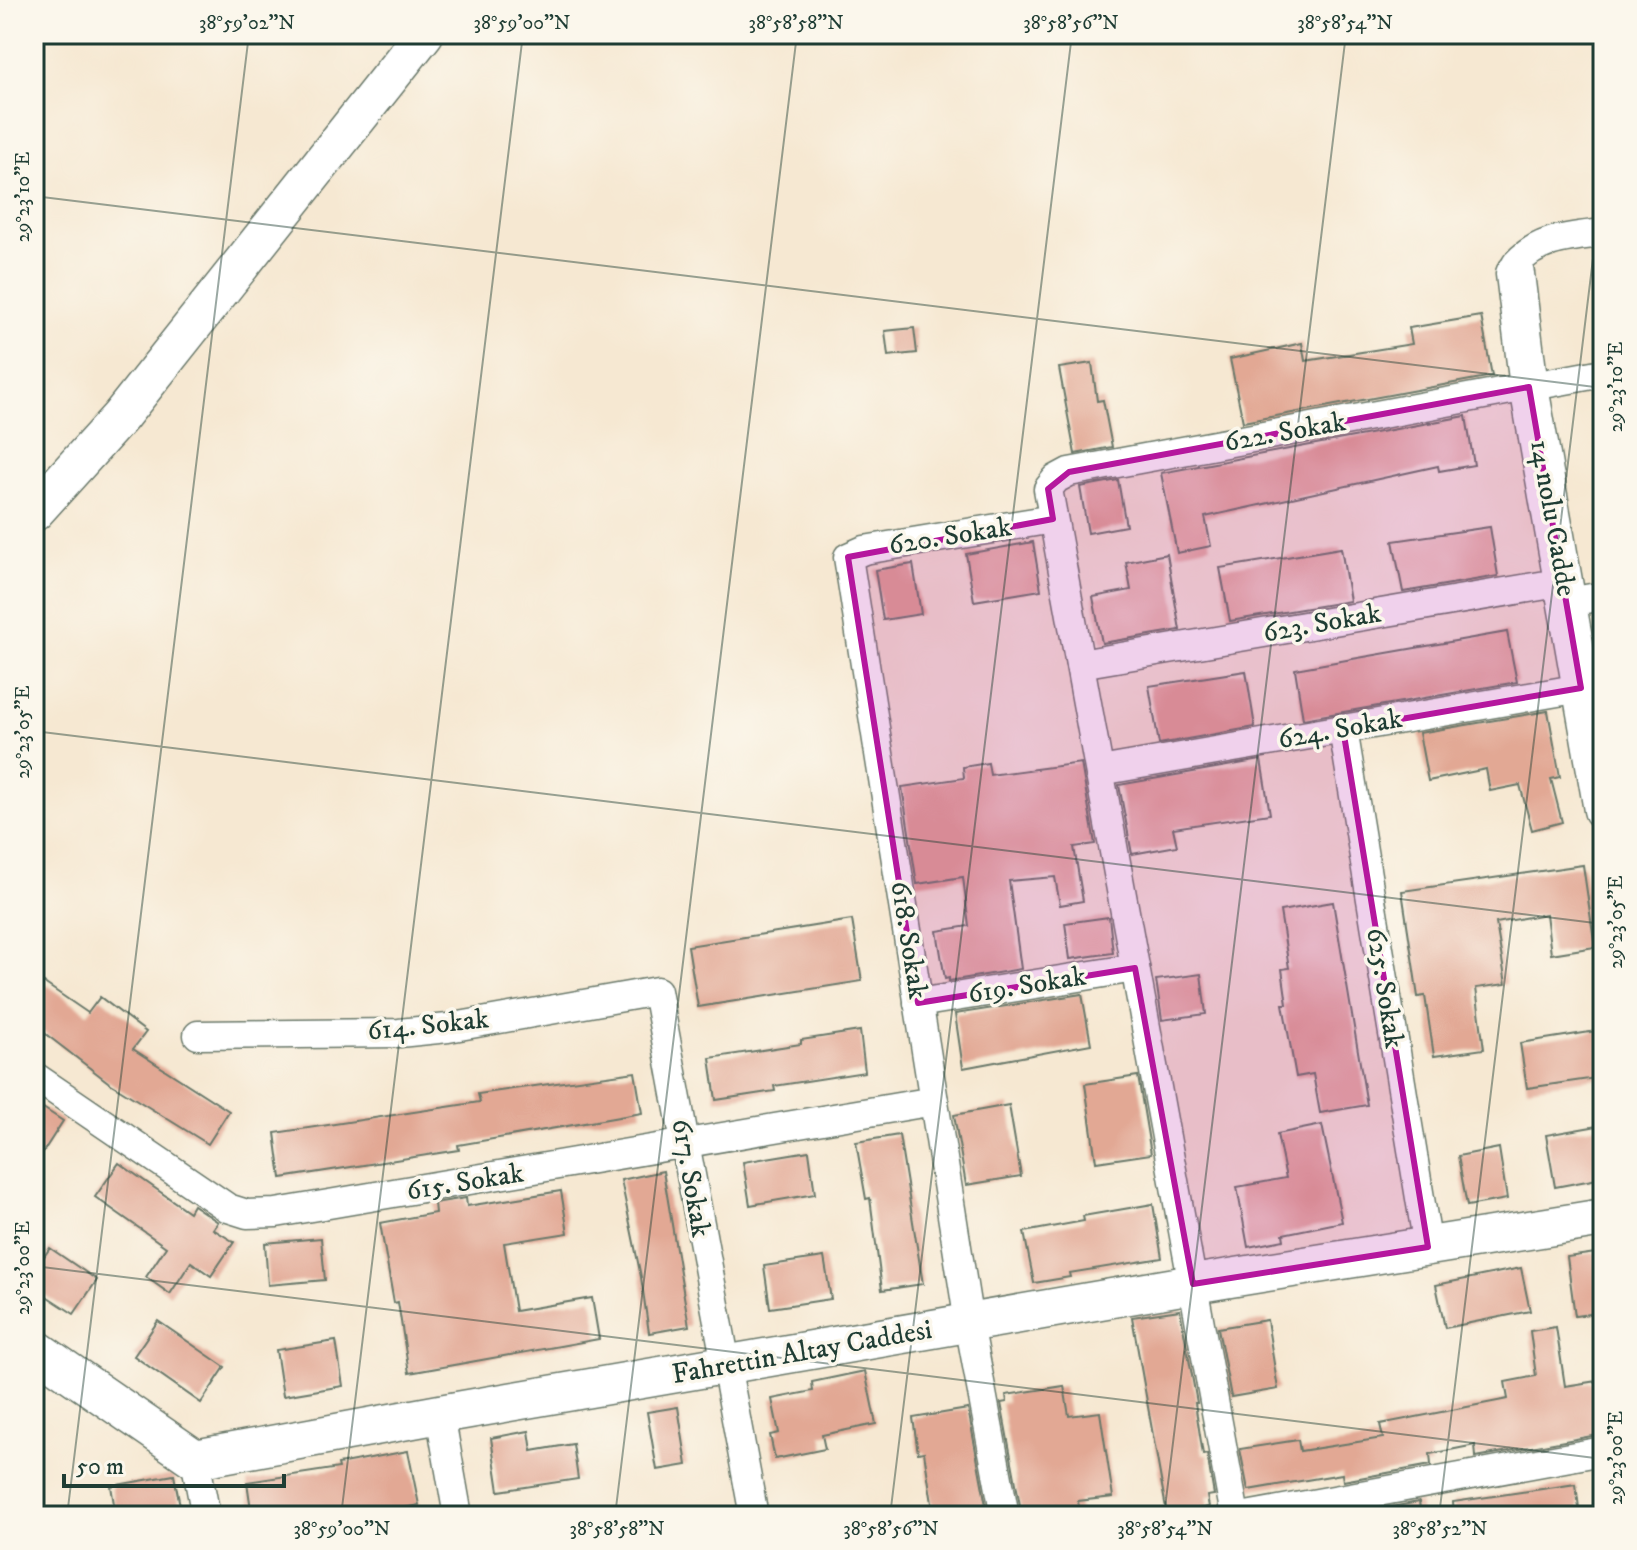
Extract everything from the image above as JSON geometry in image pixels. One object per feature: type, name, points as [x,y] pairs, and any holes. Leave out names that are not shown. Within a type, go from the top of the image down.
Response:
[{"type":"street","points":[[34,512],[120,417],[424,34]]},
{"type":"street","points":[[1515,274],[1516,264],[1535,246],[1563,238],[1603,233]]},
{"type":"street","name":"14 nolu Cadde","points":[[1515,274],[1529,387],[1578,593],[1581,688],[1603,810]]},
{"type":"street","name":"622. Sokak","points":[[1053,519],[1048,489],[1056,479],[1069,472],[1603,373]]},
{"type":"street","points":[[1053,519],[1235,1516]]},
{"type":"street","name":"620. Sokak","points":[[848,557],[864,550],[1053,519]]},
{"type":"street","name":"618. Sokak","points":[[848,557],[969,1323],[1005,1516]]},
{"type":"street","name":"623. Sokak","points":[[1080,664],[1578,593]]},
{"type":"street","name":"624. Sokak","points":[[1100,771],[1581,688]]},
{"type":"street","name":"625. Sokak","points":[[1343,729],[1428,1247]]},
{"type":"street","name":"619. Sokak","points":[[918,1003],[1135,968]]},
{"type":"street","name":"614. Sokak","points":[[198,1035],[399,1033],[448,1028],[657,991]]},
{"type":"street","name":"617. Sokak","points":[[657,991],[754,1516]]},
{"type":"street","name":"615. Sokak","points":[[34,1076],[228,1208],[247,1214],[276,1213],[934,1101]]},
{"type":"street","name":"Fahrettin Altay Caddesi","points":[[195,1459],[1193,1284],[1603,1218]]},
{"type":"street","points":[[34,1348],[195,1459],[206,1516]]},
{"type":"street","points":[[440,1414],[458,1516]]},
{"type":"street","points":[[1246,1516],[1603,1451]]},
{"type":"highlighted area","points":[[1529,387],[1581,688],[1343,729],[1428,1247],[1193,1284],[1135,968],[918,1003],[848,557],[1053,519],[1048,489],[1069,472]]},
{"type":"building","points":[[1481,316],[1492,376],[1243,422],[1230,359],[1302,343],[1305,361],[1412,344],[1409,328]]},
{"type":"building","points":[[914,328],[917,353],[888,356],[885,331]]},
{"type":"building","points":[[1092,363],[1097,401],[1103,400],[1112,447],[1075,454],[1059,368]]},
{"type":"building","points":[[1466,416],[1474,465],[1439,471],[1438,466],[1205,517],[1211,546],[1177,553],[1161,473]]},
{"type":"building","points":[[1118,480],[1126,526],[1088,533],[1080,487]]},
{"type":"building","points":[[1490,527],[1498,576],[1403,592],[1393,541]]},
{"type":"building","points":[[1033,542],[1041,590],[974,601],[966,554]]},
{"type":"building","points":[[1341,548],[1350,601],[1230,621],[1220,568]]},
{"type":"building","points":[[1167,554],[1180,630],[1102,643],[1093,597],[1131,590],[1126,562]]},
{"type":"building","points":[[913,564],[921,614],[883,620],[875,570]]},
{"type":"building","points":[[1507,632],[1517,682],[1303,719],[1295,669]]},
{"type":"building","points":[[1246,671],[1255,727],[1159,744],[1149,686]]},
{"type":"building","points":[[1548,711],[1560,777],[1551,779],[1562,822],[1532,830],[1520,785],[1490,791],[1486,769],[1428,781],[1419,733]]},
{"type":"building","points":[[1261,760],[1270,814],[1173,828],[1177,846],[1132,854],[1119,785]]},
{"type":"building","points":[[988,763],[990,775],[1081,763],[1095,844],[1074,847],[1083,901],[1060,905],[1055,877],[1009,881],[1021,969],[949,981],[949,978],[945,979],[937,931],[969,926],[963,877],[917,884],[902,787],[964,778],[963,767]]},
{"type":"building","points":[[1583,865],[1595,947],[1551,954],[1546,914],[1496,923],[1506,984],[1476,988],[1484,1049],[1434,1056],[1425,996],[1418,997],[1402,891]]},
{"type":"building","points":[[1333,902],[1367,1105],[1320,1113],[1313,1074],[1296,1077],[1283,1004],[1287,1004],[1282,969],[1289,968],[1280,911]]},
{"type":"building","points":[[1109,917],[1113,953],[1070,959],[1065,923]]},
{"type":"building","points":[[852,920],[862,981],[698,1007],[688,946]]},
{"type":"building","points":[[1201,974],[1206,1014],[1162,1020],[1156,980]]},
{"type":"building","points":[[34,976],[88,1013],[100,997],[146,1032],[133,1049],[229,1111],[208,1144],[108,1082],[34,1025]]},
{"type":"building","points":[[1082,994],[1091,1044],[963,1068],[955,1014]]},
{"type":"building","points":[[1603,1030],[1603,1077],[1527,1088],[1520,1043]]},
{"type":"building","points":[[860,1031],[865,1072],[774,1086],[775,1091],[716,1100],[710,1058]]},
{"type":"building","points":[[635,1072],[642,1113],[458,1145],[459,1150],[281,1178],[275,1133],[480,1102],[478,1094]]},
{"type":"building","points":[[1138,1076],[1151,1154],[1096,1162],[1085,1084]]},
{"type":"building","points":[[34,1102],[63,1121],[34,1166]]},
{"type":"building","points":[[1009,1105],[1021,1176],[966,1185],[954,1115]]},
{"type":"building","points":[[1322,1125],[1342,1222],[1283,1234],[1284,1240],[1248,1247],[1237,1187],[1286,1178],[1277,1134]]},
{"type":"building","points":[[1603,1125],[1603,1178],[1555,1187],[1546,1135]]},
{"type":"building","points":[[899,1135],[923,1284],[882,1290],[870,1198],[866,1199],[856,1142]]},
{"type":"building","points":[[1499,1148],[1507,1199],[1467,1206],[1458,1156]]},
{"type":"building","points":[[809,1151],[815,1194],[750,1205],[743,1162]]},
{"type":"building","points":[[119,1163],[189,1212],[193,1205],[218,1222],[213,1229],[234,1242],[211,1276],[191,1262],[170,1294],[146,1277],[166,1247],[95,1197]]},
{"type":"building","points":[[663,1171],[689,1326],[649,1333],[621,1180]]},
{"type":"building","points":[[561,1191],[568,1233],[504,1243],[515,1311],[592,1298],[599,1339],[409,1373],[398,1302],[394,1303],[380,1223],[435,1213],[434,1203],[466,1198],[467,1206]]},
{"type":"building","points":[[1153,1204],[1162,1258],[1069,1273],[1070,1277],[1034,1283],[1024,1232],[1084,1221],[1083,1216]]},
{"type":"building","points":[[321,1238],[325,1280],[268,1285],[265,1243]]},
{"type":"building","points":[[50,1248],[97,1280],[74,1314],[34,1288],[34,1271]]},
{"type":"building","points":[[1603,1252],[1603,1312],[1575,1316],[1567,1257]]},
{"type":"building","points":[[824,1257],[831,1299],[770,1308],[764,1266]]},
{"type":"building","points":[[1521,1268],[1530,1311],[1445,1328],[1436,1285]]},
{"type":"building","points":[[1180,1310],[1203,1455],[1207,1454],[1214,1495],[1207,1496],[1209,1507],[1167,1514],[1132,1317]]},
{"type":"building","points":[[1267,1320],[1278,1389],[1231,1397],[1218,1328]]},
{"type":"building","points":[[158,1321],[225,1367],[201,1403],[134,1356]]},
{"type":"building","points":[[1556,1327],[1565,1386],[1603,1380],[1603,1434],[1476,1457],[1475,1445],[1430,1454],[1431,1465],[1343,1481],[1342,1474],[1248,1490],[1240,1449],[1298,1440],[1300,1451],[1383,1438],[1380,1424],[1508,1399],[1505,1382],[1536,1376],[1530,1331]]},
{"type":"building","points":[[336,1341],[343,1386],[283,1396],[276,1350]]},
{"type":"building","points":[[865,1371],[876,1424],[822,1435],[825,1449],[775,1459],[770,1435],[779,1433],[772,1399],[813,1391],[812,1382]]},
{"type":"building","points":[[1064,1386],[1069,1416],[1100,1412],[1113,1497],[1078,1501],[1080,1516],[1022,1516],[1001,1403],[1007,1402],[1006,1395]]},
{"type":"building","points":[[678,1407],[687,1465],[657,1470],[647,1412]]},
{"type":"building","points":[[968,1409],[988,1516],[934,1516],[924,1452],[918,1453],[913,1418]]},
{"type":"building","points":[[529,1431],[532,1451],[573,1444],[578,1479],[499,1491],[491,1438]]},
{"type":"building","points":[[408,1451],[419,1505],[363,1516],[252,1516],[247,1482],[339,1468],[338,1464]]},
{"type":"building","points":[[174,1475],[182,1516],[116,1516],[111,1486]]},
{"type":"building","points":[[1576,1484],[1580,1516],[1454,1516],[1453,1502]]},
{"type":"building","points":[[1419,1502],[1421,1516],[1348,1516],[1348,1515]]}]
